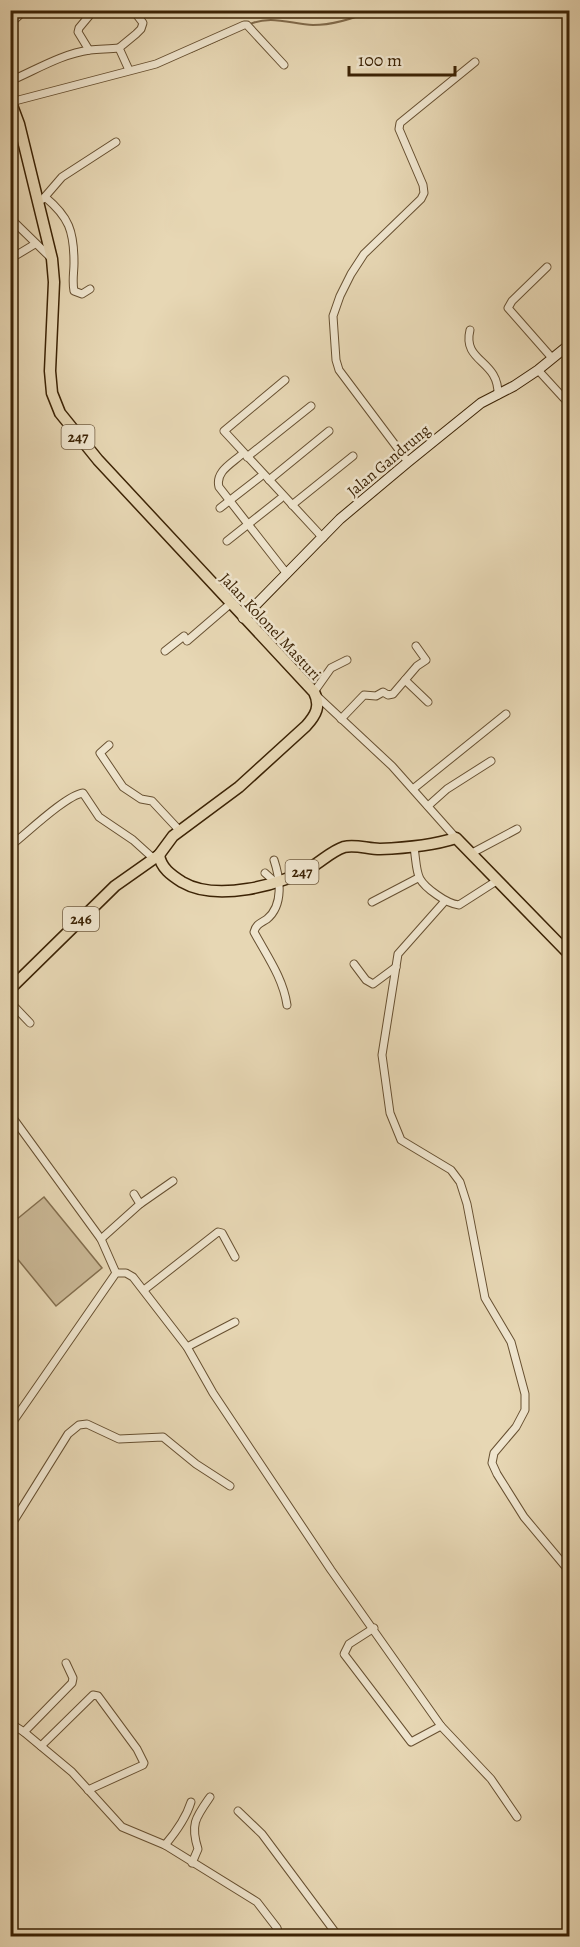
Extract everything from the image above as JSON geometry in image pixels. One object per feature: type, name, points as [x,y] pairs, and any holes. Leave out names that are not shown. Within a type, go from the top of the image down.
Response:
[{"type":"main road","name":"Jalan Kolonel Masturi","points":[[11,101],[41,202],[52,260],[54,282],[50,377],[52,393],[60,413],[98,460],[315,694],[318,707],[306,726],[239,787],[173,836],[156,857]]},
{"type":"main road","name":"247","points":[[156,857],[169,873],[188,885],[201,890],[234,891],[277,881],[313,866],[342,848],[353,846],[380,849],[414,847],[433,845],[456,838]]},
{"type":"main road","points":[[456,838],[570,955]]},
{"type":"main road","name":"246","points":[[12,985],[115,886],[156,857]]},
{"type":"street","points":[[10,24],[25,10]]},
{"type":"street","points":[[89,50],[78,32],[94,10]]},
{"type":"street","points":[[10,81],[50,62],[89,50],[119,48],[141,29],[143,23],[133,10]]},
{"type":"street","points":[[11,101],[163,61],[246,25],[284,66]]},
{"type":"street","points":[[119,48],[129,70]]},
{"type":"street","points":[[408,462],[339,370],[336,360],[333,316],[364,254],[417,204],[424,193],[423,185],[399,129],[400,123],[475,62]]},
{"type":"street","points":[[90,289],[82,294],[74,291],[74,260],[69,224],[58,208],[41,202],[62,177],[116,142]]},
{"type":"street","points":[[10,218],[52,260]]},
{"type":"street","points":[[10,259],[35,244]]},
{"type":"street","points":[[547,267],[512,301],[508,308],[552,358]]},
{"type":"street","points":[[470,330],[469,345],[475,356],[497,379],[498,395]]},
{"type":"street","name":"Jalan Gandrung","points":[[243,618],[340,519],[408,462],[481,403],[538,370],[570,344]]},
{"type":"street","points":[[538,370],[570,405]]},
{"type":"street","points":[[285,380],[224,431],[244,456],[323,538]]},
{"type":"street","points":[[287,574],[219,487],[218,478],[224,469],[311,406]]},
{"type":"street","points":[[269,480],[329,431]]},
{"type":"street","points":[[292,505],[353,456]]},
{"type":"street","points":[[220,508],[260,477]]},
{"type":"street","points":[[227,541],[280,499]]},
{"type":"street","points":[[165,651],[184,636],[187,641],[230,604]]},
{"type":"street","points":[[341,719],[364,695],[376,696],[383,692],[390,695],[426,660],[416,646]]},
{"type":"street","points":[[347,660],[331,668],[315,694],[392,766],[456,838]]},
{"type":"street","points":[[405,680],[428,702]]},
{"type":"street","points":[[413,789],[506,714]]},
{"type":"street","points":[[109,745],[100,753],[118,782],[137,796],[152,801],[180,831]]},
{"type":"street","points":[[428,806],[447,789],[491,761]]},
{"type":"street","points":[[14,843],[65,801],[83,793],[99,817],[156,857]]},
{"type":"street","points":[[471,853],[517,829]]},
{"type":"street","points":[[414,847],[418,878],[427,890],[445,901],[459,904],[498,880]]},
{"type":"street","points":[[274,860],[278,903],[271,915],[256,925],[254,932],[276,969],[287,1005]]},
{"type":"street","points":[[265,873],[277,881]]},
{"type":"street","points":[[372,902],[418,878]]},
{"type":"street","points":[[445,901],[400,950],[382,1063],[390,1113],[401,1140],[451,1170],[460,1182],[467,1204],[484,1299],[511,1342],[525,1394],[525,1410],[516,1427],[494,1454],[492,1462],[497,1474],[525,1517],[570,1572]]},
{"type":"street","points":[[354,964],[366,980],[373,984],[396,967]]},
{"type":"street","points":[[10,1002],[30,1023]]},
{"type":"street","points":[[10,1114],[101,1239],[116,1274]]},
{"type":"street","points":[[101,1239],[140,1204],[173,1181]]},
{"type":"street","points":[[134,1194],[140,1204]]},
{"type":"street","points":[[144,1290],[218,1232],[222,1233],[235,1257]]},
{"type":"street","points":[[10,1426],[116,1274],[129,1275],[144,1290],[187,1347],[213,1394],[267,1475],[441,1726],[491,1779],[517,1817]]},
{"type":"street","points":[[187,1347],[235,1322]]},
{"type":"street","points":[[10,1527],[68,1434],[79,1425],[87,1424],[119,1439],[162,1437],[196,1464],[230,1486]]},
{"type":"street","points":[[374,1628],[349,1644],[344,1654],[411,1742],[441,1726]]},
{"type":"street","points":[[24,1732],[72,1683],[73,1678],[66,1663]]},
{"type":"street","points":[[41,1746],[93,1695],[98,1695],[137,1749],[144,1763],[88,1790]]},
{"type":"street","points":[[10,1723],[72,1772],[122,1827],[165,1845],[257,1902],[277,1928],[280,1936]]},
{"type":"street","points":[[192,1863],[198,1849],[194,1823],[210,1797]]},
{"type":"street","points":[[165,1845],[175,1833],[191,1802]]},
{"type":"street","points":[[238,1811],[262,1834],[338,1936]]},
{"type":"shaded area","points":[[44,1197],[102,1268],[56,1306],[11,1251],[11,1224]]},
{"type":"waterway","points":[[248,25],[264,20],[313,25],[328,24],[373,10]]},
{"type":"waterway","points":[[191,52],[227,36]]}]
